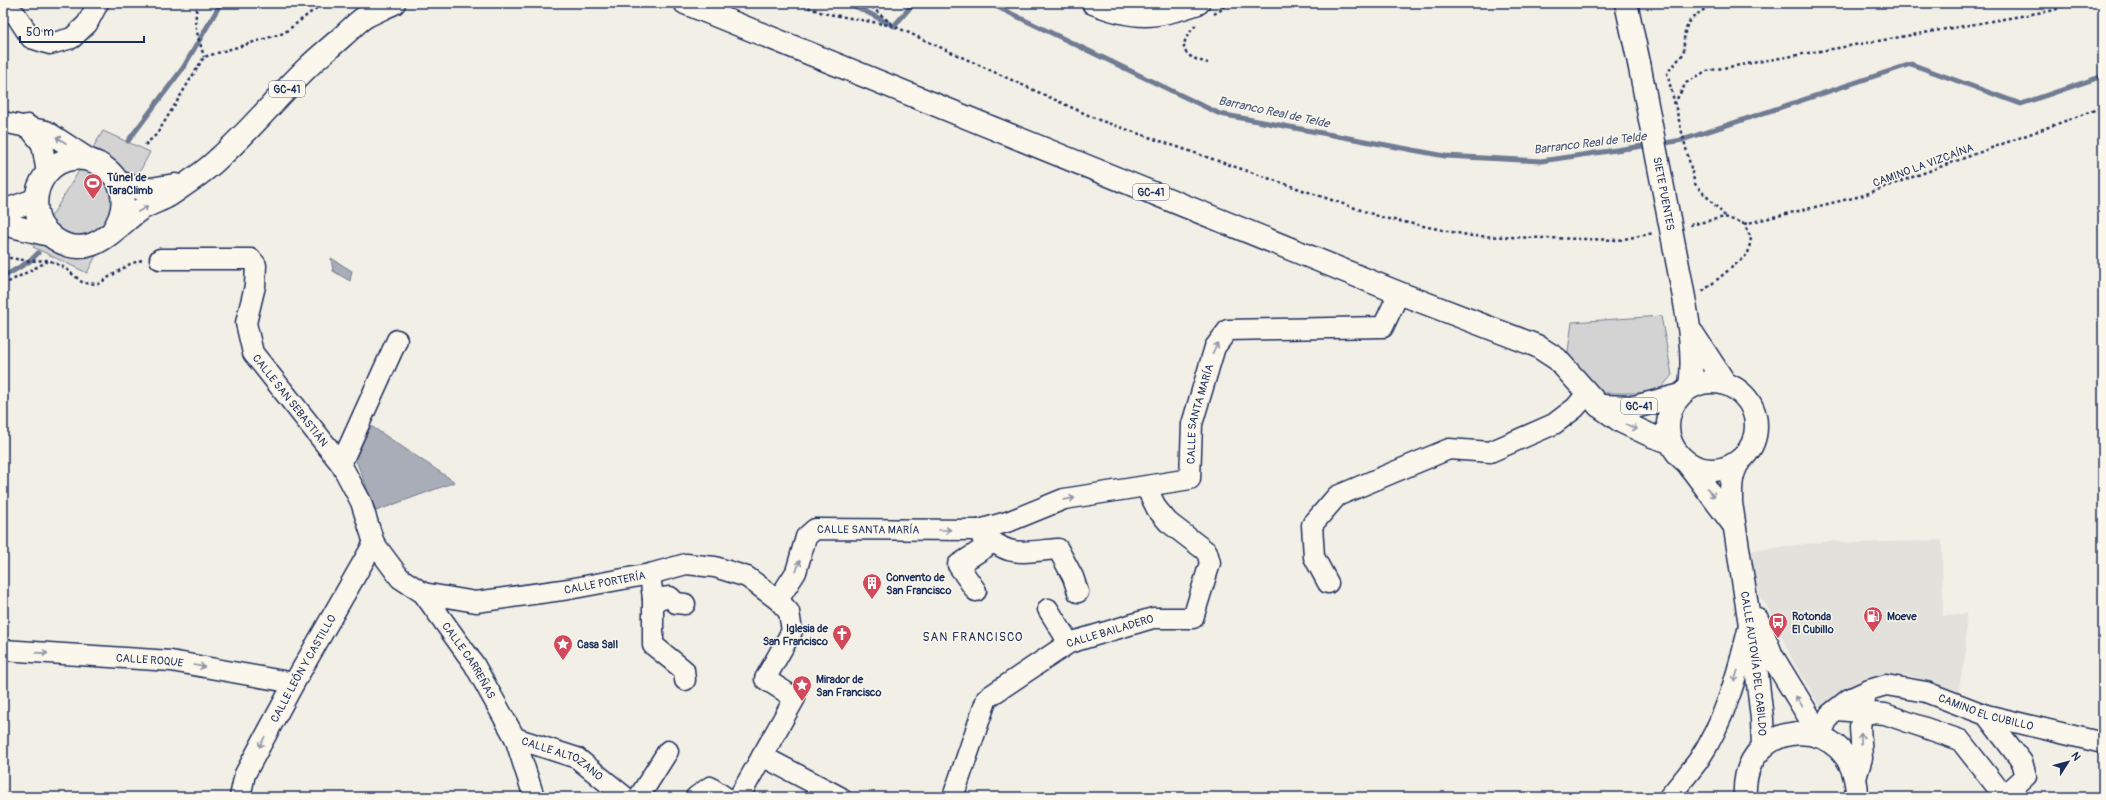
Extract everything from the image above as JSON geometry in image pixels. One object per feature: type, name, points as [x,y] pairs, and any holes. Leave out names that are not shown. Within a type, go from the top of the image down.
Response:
[{"type":"main road","name":"GC-41","points":[[112,232],[140,210],[169,195],[219,159],[307,68],[364,18],[394,3]]},
{"type":"main road","name":"GC-41","points":[[685,3],[1399,293],[1537,346],[1557,359],[1593,400],[1622,422],[1652,436],[1670,442]]},
{"type":"main road","points":[[1093,3],[1116,12],[1130,15],[1204,13]]},
{"type":"main road","name":"SIETE PUENTES","points":[[1626,3],[1639,63],[1690,330],[1693,353],[1684,392]]},
{"type":"main road","points":[[3,224],[52,245],[61,243],[74,247],[88,246],[101,241],[112,232],[120,221],[123,208],[123,195],[118,182],[107,169],[92,161],[76,159],[59,164],[47,173],[39,185],[35,200],[38,219],[52,245]]},
{"type":"main road","name":"GC-41","points":[[118,182],[144,190],[186,183]]},
{"type":"main road","points":[[3,211],[35,200]]},
{"type":"main road","points":[[1690,330],[1725,383]]},
{"type":"main road","points":[[1733,524],[1670,442],[1668,418],[1672,406],[1684,392],[1701,382],[1713,381],[1725,383],[1742,394],[1754,411],[1756,424],[1755,438],[1749,450],[1734,469],[1731,484],[1733,524],[1746,595]]},
{"type":"main road","name":"GC-41","points":[[1593,400],[1634,407],[1684,392]]},
{"type":"main road","points":[[1688,464],[1701,469],[1715,471],[1728,468],[1740,460]]},
{"type":"main road","name":"CALLE AUTOVÍA DEL CABILDO","points":[[1746,595],[1762,719],[1763,747]]},
{"type":"main road","name":"CALLE AUTOVÍA DEL CABILDO","points":[[1746,595],[1772,656],[1819,736]]},
{"type":"main road","points":[[1741,793],[1747,770],[1754,757],[1763,747],[1780,736],[1798,732],[1819,736],[1833,742],[1843,752],[1851,764],[1860,788]]},
{"type":"street","points":[[3,8],[16,15],[31,38],[50,44],[72,38],[87,24],[98,3]]},
{"type":"street","points":[[3,122],[27,125],[46,131],[92,161]]},
{"type":"street","points":[[27,125],[42,144],[47,173]]},
{"type":"street","name":"CALLE SAN SEBASTIÁN","points":[[160,259],[245,258],[250,259],[256,265],[255,286],[246,323],[253,353],[341,464],[361,502],[374,543]]},
{"type":"street","name":"CALLE SANTA MARÍA","points":[[778,600],[796,572],[806,537],[815,530],[979,530],[1010,521],[1064,499],[1190,479],[1192,424],[1215,347],[1228,330],[1383,326],[1399,293]]},
{"type":"street","points":[[341,464],[397,340]]},
{"type":"street","points":[[1328,583],[1314,557],[1312,525],[1337,496],[1449,450],[1490,452],[1554,424],[1575,408],[1593,400]]},
{"type":"street","name":"CALLE BAILADERO","points":[[953,797],[987,698],[1069,643],[1153,618],[1193,618],[1210,563],[1207,552],[1168,522],[1157,509],[1146,487]]},
{"type":"street","points":[[976,591],[958,565],[986,547],[979,530]]},
{"type":"street","points":[[979,530],[994,544],[1011,552],[1058,549],[1073,577],[1078,592]]},
{"type":"street","name":"CALLE CARREÑAS","points":[[374,543],[400,578],[423,593],[474,664],[515,738],[534,797]]},
{"type":"street","name":"CALLE LEÓN Y CASTILLO","points":[[240,797],[245,774],[294,683],[374,543]]},
{"type":"street","name":"CALLE PORTERÍA","points":[[423,593],[476,602],[569,589],[650,574],[686,564],[715,568],[747,577],[778,600],[789,612],[792,631],[765,679],[795,698],[762,756]]},
{"type":"street","points":[[650,574],[653,599],[653,645],[684,670],[685,680]]},
{"type":"street","points":[[653,599],[670,597],[676,603],[685,604]]},
{"type":"street","points":[[1048,609],[1069,643]]},
{"type":"street","points":[[1669,797],[1698,760],[1717,724],[1729,698],[1741,661],[1749,624]]},
{"type":"street","name":"CALLE ROQUE","points":[[3,650],[171,661],[294,683]]},
{"type":"street","name":"CAMINO EL CUBILLO","points":[[1819,736],[1830,714],[1849,699],[1869,690],[1886,685],[1926,692],[1986,714],[2103,742]]},
{"type":"street","points":[[1860,788],[1862,758],[1860,728],[1869,690]]},
{"type":"street","points":[[1836,710],[1863,711],[1885,714],[1960,740],[2004,796],[2026,776],[2022,762],[1986,714]]},
{"type":"street","name":"CALLE ALTOZANO","points":[[515,738],[577,758],[625,797]]},
{"type":"street","points":[[639,797],[668,751]]},
{"type":"street","points":[[739,797],[762,756],[840,797]]},
{"type":"street","points":[[696,797],[710,787],[725,797]]},
{"type":"path","points":[[197,3],[195,25],[204,57]]},
{"type":"path","points":[[145,145],[157,134],[204,57],[284,33],[323,3]]},
{"type":"path","points":[[797,3],[823,13],[894,26],[1099,120],[1384,218],[1472,236],[1619,240],[1657,232]]},
{"type":"path","points":[[866,3],[894,26]]},
{"type":"path","points":[[1208,63],[1191,59],[1184,50],[1184,42],[1204,13],[1224,8],[1222,3]]},
{"type":"path","points":[[1686,305],[1748,254],[1751,238],[1744,224],[1725,217],[1695,184],[1667,73],[1684,53],[1683,32],[1692,17],[1715,3]]},
{"type":"path","points":[[1674,104],[1686,82],[1706,71],[2055,10],[2067,3]]},
{"type":"path","name":"CAMINO LA VIZCAÍNA","points":[[1744,224],[1861,196],[2103,107]]},
{"type":"path","points":[[1687,225],[1725,217]]},
{"type":"path","points":[[49,260],[52,245]]},
{"type":"path","points":[[3,256],[30,261],[49,260],[65,268],[83,283],[98,284],[130,264],[148,259],[160,259]]},
{"type":"path","points":[[3,285],[49,260]]},
{"type":"shaded area","name":"Túnel de TaraClimb","points":[[103,131],[150,152],[87,273],[33,247]]},
{"type":"shaded area","points":[[331,258],[352,271],[350,281],[333,271]]},
{"type":"shaded area","points":[[1661,316],[1672,375],[1657,393],[1603,393],[1567,358],[1572,322]]},
{"type":"shaded area","points":[[371,426],[455,482],[376,511],[355,458]]},
{"type":"shaded area","name":"Moeve","points":[[1942,540],[1943,616],[1966,613],[1966,651],[1958,692],[1905,675],[1880,676],[1847,693],[1822,710],[1792,659],[1771,613],[1756,590],[1748,551],[1830,541],[1860,543]]},
{"type":"waterway","name":"Barranco Real de Telde","points":[[128,141],[183,68],[221,3]]},
{"type":"waterway","name":"Barranco Real de Telde","points":[[849,3],[894,26],[914,3]]},
{"type":"waterway","name":"Barranco Real de Telde","points":[[989,3],[1220,114],[1445,156],[1541,161],[1650,145]]},
{"type":"waterway","name":"Barranco Real de Telde","points":[[1660,144],[1682,140],[1911,64],[2021,104],[2103,76]]},
{"type":"waterway","name":"Barranco Real de Telde","points":[[3,277],[30,261],[38,253]]},
{"type":"place","name":"Túnel de TaraClimb","points":[[93,200]]},
{"type":"place","name":"Convento de San Francisco","points":[[872,600]]},
{"type":"place","name":"Moeve","points":[[1873,633]]},
{"type":"place","name":"Rotonda El Cubillo","points":[[1778,639]]},
{"type":"place","name":"Iglesia de San Francisco","points":[[842,651]]},
{"type":"place","name":"Casa Sall","points":[[563,661]]},
{"type":"place","name":"Mirador de San Francisco","points":[[802,702]]},
{"type":"district","name":"SAN FRANCISCO","points":[[973,637]]}]
